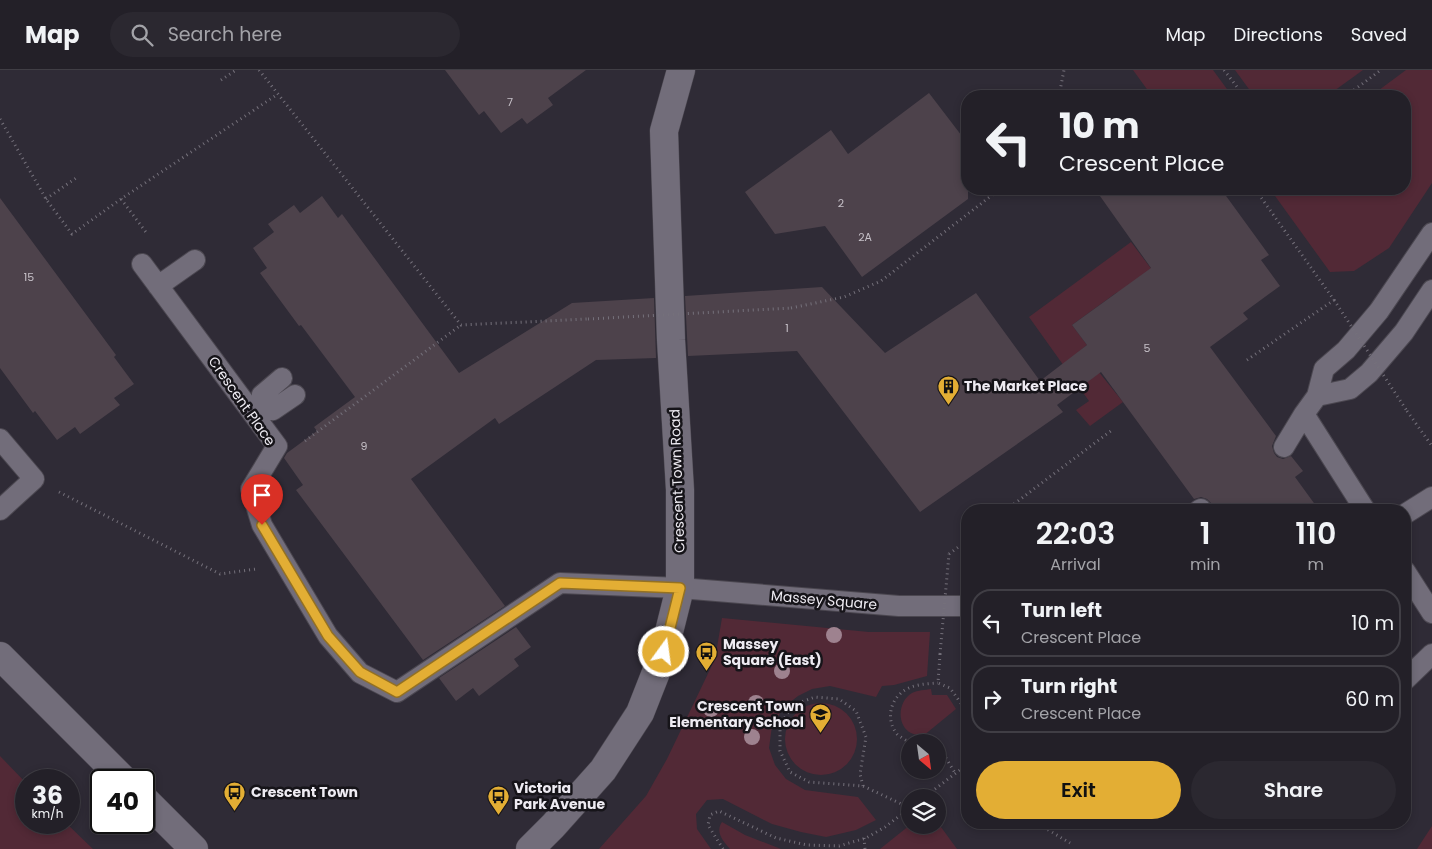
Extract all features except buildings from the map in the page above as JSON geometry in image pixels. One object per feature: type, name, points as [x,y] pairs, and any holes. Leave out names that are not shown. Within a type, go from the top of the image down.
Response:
[{"type":"street","name":"Crescent Town Road","points":[[530,849],[554,826],[603,770],[640,714],[664,652],[680,588],[680,490],[671,340],[664,131],[681,70]]},
{"type":"street","points":[[0,656],[113,769]]},
{"type":"street","points":[[155,810],[194,849]]},
{"type":"lane","points":[[1284,447],[1317,396],[1324,369],[1346,350],[1379,311],[1432,232]]},
{"type":"lane","points":[[158,286],[195,260]]},
{"type":"lane","name":"Crescent Place","points":[[142,264],[158,286],[273,405],[277,446],[251,489],[262,525],[328,636],[360,672],[397,692],[560,583],[680,588]]},
{"type":"lane","points":[[1317,396],[1350,389],[1369,373],[1404,332],[1432,290]]},
{"type":"lane","points":[[273,405],[262,395],[282,378]]},
{"type":"lane","points":[[1304,414],[1362,504]]},
{"type":"lane","points":[[0,439],[34,479],[0,510]]},
{"type":"lane","points":[[1411,510],[1432,497]]},
{"type":"lane","points":[[1411,580],[1432,613]]},
{"type":"lane","name":"Massey Square","points":[[680,588],[899,606],[961,606]]},
{"type":"lane","points":[[1411,674],[1432,654]]},
{"type":"path","points":[[220,80],[236,70]]},
{"type":"path","points":[[259,70],[461,325]]},
{"type":"path","points":[[1060,90],[1064,70]]},
{"type":"path","points":[[1224,70],[1239,90]]},
{"type":"path","points":[[1354,90],[1382,70]]},
{"type":"path","points":[[0,119],[46,199],[72,234],[120,199],[278,94]]},
{"type":"path","points":[[46,199],[76,178]]},
{"type":"path","points":[[273,405],[306,441],[461,325],[791,308],[844,297],[881,281],[992,195]]},
{"type":"path","points":[[1259,195],[1334,300],[1432,446]]},
{"type":"path","points":[[120,199],[177,273]]},
{"type":"path","points":[[1248,360],[1334,300]]},
{"type":"path","points":[[1014,504],[1112,430]]},
{"type":"path","points":[[34,479],[220,574],[286,566]]},
{"type":"path","points":[[938,683],[949,554],[961,545]]},
{"type":"path","points":[[901,736],[896,732],[891,718],[891,710],[895,700],[901,693],[916,685],[938,683],[950,688],[961,703]]},
{"type":"path","points":[[863,786],[860,774],[866,736],[856,711],[839,699],[815,697],[793,705],[780,725],[780,751],[790,772],[809,782],[863,786],[901,804]]},
{"type":"path","points":[[946,758],[955,773]]},
{"type":"path","points":[[935,789],[961,769]]},
{"type":"path","points":[[723,849],[708,825],[710,816],[719,811],[776,838],[807,845],[839,846],[864,838],[885,827],[901,815]]},
{"type":"path","points":[[1047,829],[1070,843]]},
{"type":"path","points":[[864,838],[866,849]]},
{"type":"shaded area","points":[[1133,70],[1213,70],[1228,90],[1148,90]]},
{"type":"shaded area","points":[[1235,70],[1363,70],[1335,90],[1250,90]]},
{"type":"shaded area","points":[[1406,70],[1432,70],[1432,183],[1389,248],[1354,271],[1330,272],[1274,195],[1411,195],[1411,90],[1379,90]]},
{"type":"shaded area","points":[[1131,242],[1159,279],[1116,293],[1072,325],[1087,345],[1081,350],[1123,402],[1090,426],[1076,410],[1089,401],[1029,317]]},
{"type":"shaded area","points":[[722,618],[869,632],[930,632],[927,676],[894,685],[882,686],[876,697],[830,686],[812,689],[798,696],[784,707],[772,726],[769,748],[775,765],[786,779],[805,790],[858,797],[876,820],[856,830],[826,837],[772,824],[723,799],[707,800],[696,814],[697,829],[711,849],[599,849],[646,796],[667,759],[715,659]]},
{"type":"shaded area","points":[[931,689],[932,695],[947,695],[956,709],[925,734],[911,733],[906,729],[901,719],[902,707],[907,697],[919,691]]},
{"type":"shaded area","points":[[821,703],[841,709],[851,719],[857,739],[851,759],[841,769],[821,775],[801,769],[791,759],[785,739],[791,719],[801,709]]},
{"type":"shaded area","points":[[0,756],[15,772],[15,834],[77,834],[93,849],[0,849]]},
{"type":"shaded area","points":[[722,822],[745,835],[781,849],[730,849],[720,833],[719,829]]},
{"type":"shaded area","points":[[1432,826],[1432,849],[1417,849]]},
{"type":"shaded area","points":[[901,832],[901,834],[946,834],[957,849],[880,849]]},
{"type":"place","name":"The Market Place","points":[[948,405]]},
{"type":"place","name":"Massey Square (East)","points":[[707,671]]},
{"type":"place","name":"Crescent Town Elementary School","points":[[820,733]]},
{"type":"place","name":"Crescent Town","points":[[235,811]]},
{"type":"place","name":"Victoria Park Avenue","points":[[498,815]]},
{"type":"route","points":[[262,525],[328,636],[360,672],[397,692],[560,583],[680,588],[664,652]]}]
